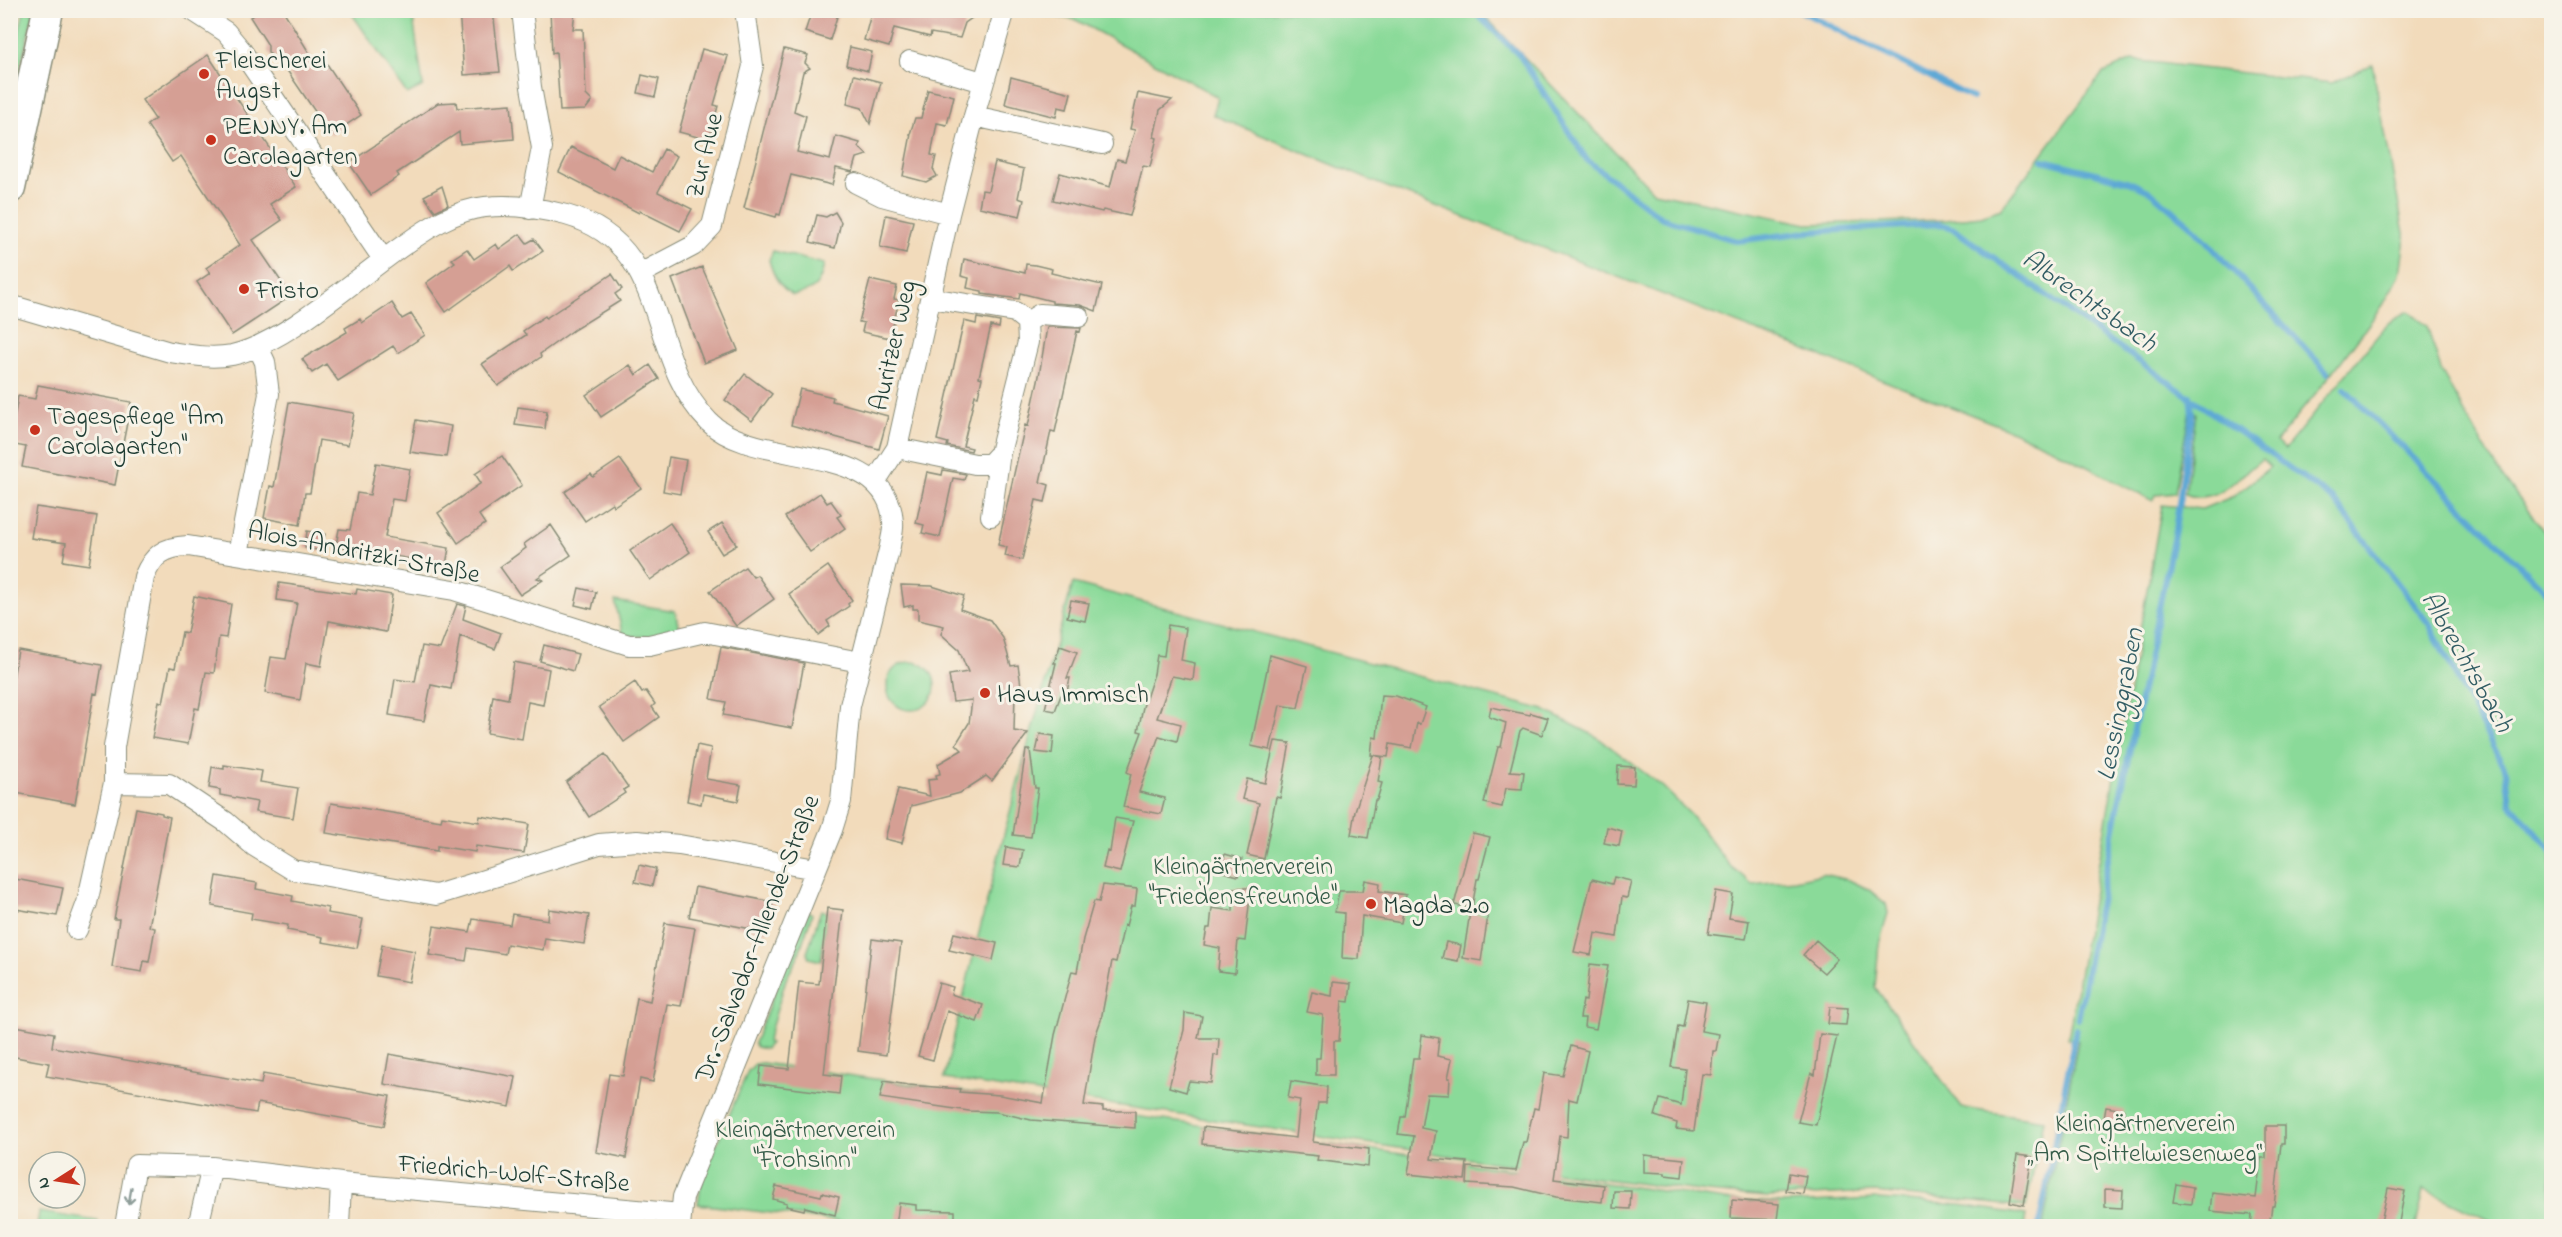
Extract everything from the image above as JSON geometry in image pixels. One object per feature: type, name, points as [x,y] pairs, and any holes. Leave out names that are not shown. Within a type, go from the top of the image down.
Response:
[{"type":"main road","points":[[10,188],[48,10]]},
{"type":"street","points":[[192,10],[226,32],[241,50],[383,259]]},
{"type":"street","points":[[522,10],[531,87],[542,148],[530,208]]},
{"type":"street","name":"Zur Aue","points":[[640,274],[693,246],[712,226],[753,66],[745,10]]},
{"type":"street","name":"Auritzer Weg","points":[[875,482],[897,448],[949,214],[983,82],[1005,10]]},
{"type":"street","points":[[910,61],[983,82]]},
{"type":"street","points":[[974,116],[1102,144]]},
{"type":"street","points":[[856,183],[882,196],[949,214]]},
{"type":"street","points":[[10,305],[152,347],[193,356],[231,355],[258,347],[306,317],[383,259],[439,222],[465,211],[502,206],[555,213],[597,226],[623,248],[640,274],[686,393],[717,429],[754,446],[859,470],[875,482]]},
{"type":"street","points":[[931,298],[1015,312],[1027,322],[1028,342],[1000,453],[991,516]]},
{"type":"street","points":[[1027,322],[1040,314],[1079,317]]},
{"type":"street","points":[[238,554],[269,394],[265,362],[258,347]]},
{"type":"street","points":[[897,448],[975,464],[990,464],[1000,453]]},
{"type":"street","name":"Dr.-Salvador-Allende-Straße","points":[[681,1220],[683,1197],[832,830],[841,801],[850,706],[890,546],[893,522],[884,493],[875,482]]},
{"type":"street","name":"Alois-Andritzki-Straße","points":[[77,930],[87,903],[114,783],[114,747],[144,577],[148,566],[162,550],[188,546],[454,591],[629,645],[650,645],[705,632],[860,662]]},
{"type":"street","points":[[114,783],[169,784],[226,822],[254,846],[292,870],[436,895],[599,844],[637,841],[679,845],[816,869]]},
{"type":"street","name":"Friedrich-Wolf-Straße","points":[[125,1227],[136,1165],[212,1167],[341,1184],[681,1220]]},
{"type":"street","points":[[198,1227],[212,1167]]},
{"type":"street","points":[[339,1227],[341,1184]]},
{"type":"green space","points":[[24,11],[34,11],[11,104],[11,63]]},
{"type":"green space","points":[[350,11],[412,11],[423,86],[407,94]]},
{"type":"green space","name":"Kleingärtnerverein „Am Spittelwiesenweg“","points":[[1018,11],[1480,11],[1654,192],[1807,224],[1945,220],[1981,216],[2001,209],[2102,74],[2132,60],[2332,83],[2372,64],[2405,238],[2400,274],[2383,305],[2333,372],[2276,442],[2285,449],[2388,323],[2408,311],[2427,326],[2442,373],[2497,469],[2551,541],[2551,1226],[2501,1226],[2424,1189],[2416,1226],[2043,1226],[2078,1041],[2068,1038],[2162,505],[2202,509],[2234,496],[2270,467],[2262,459],[2236,481],[2217,493],[2196,497],[2185,494],[2196,413],[2190,409],[2175,493],[2156,495],[2153,501],[2053,449],[2008,429],[1377,183],[1213,115],[1218,97],[1076,20]]},
{"type":"green space","points":[[773,251],[824,264],[821,278],[807,292],[793,295],[780,284],[772,271],[769,260]]},
{"type":"green space","name":"Kleingärtnerverein \"Friedensfreunde\"","points":[[1073,583],[1544,710],[1597,737],[1663,787],[1691,815],[1728,864],[1752,884],[1795,880],[1822,874],[1849,880],[1868,889],[1886,904],[1888,913],[1879,944],[1875,987],[1962,1108],[2044,1120],[2026,1207],[1875,1192],[1768,1197],[1707,1192],[1589,1177],[944,1079],[1005,830]]},
{"type":"green space","points":[[615,601],[675,611],[679,629],[658,637],[623,636]]},
{"type":"green space","points":[[906,662],[916,662],[931,672],[935,686],[934,695],[925,706],[916,710],[906,710],[891,700],[887,691],[887,681],[897,666]]},
{"type":"green space","points":[[821,910],[827,912],[821,961],[809,958],[807,953]]},
{"type":"green space","points":[[808,911],[812,914],[797,959],[786,979],[767,1042],[770,1043],[765,1049],[756,1047],[754,1043]]},
{"type":"green space","name":"Kleingärtnerverein \"Frohsinn\"","points":[[762,1063],[1725,1200],[1786,1203],[1878,1199],[1960,1205],[2026,1215],[2024,1226],[876,1226],[698,1204],[702,1178],[748,1071],[755,1064]]},
{"type":"green space","points":[[39,1212],[98,1221],[97,1226],[37,1226]]},
{"type":"building","points":[[261,10],[283,10],[319,69],[327,64],[361,115],[331,135],[278,57],[268,52],[268,45],[250,17]]},
{"type":"building","points":[[459,10],[493,10],[500,72],[464,75]]},
{"type":"building","points":[[550,10],[575,10],[573,29],[583,29],[586,95],[592,101],[585,110],[560,111],[556,52],[552,53]]},
{"type":"building","points":[[812,10],[839,10],[830,40],[805,32]]},
{"type":"building","points":[[872,10],[955,10],[976,15],[965,23],[960,38],[931,33],[930,37],[894,28],[889,47],[864,40]]},
{"type":"building","points":[[850,47],[872,52],[868,71],[846,65]]},
{"type":"building","points":[[702,49],[728,56],[714,105],[718,106],[709,140],[679,132]]},
{"type":"building","points":[[784,49],[808,55],[805,63],[810,68],[803,72],[794,111],[806,116],[797,152],[830,160],[836,136],[860,143],[859,147],[867,155],[857,158],[853,172],[836,168],[832,185],[791,175],[780,215],[777,214],[776,217],[744,208]]},
{"type":"building","name":"PENNY. Am Carolagarten","points":[[208,55],[296,187],[270,204],[282,220],[253,240],[291,296],[232,335],[197,282],[210,273],[206,268],[240,245],[181,156],[172,162],[147,125],[155,119],[142,100]]},
{"type":"building","points":[[642,75],[659,79],[655,97],[638,93]]},
{"type":"building","points":[[854,75],[881,82],[870,124],[862,108],[847,104]]},
{"type":"building","points":[[1011,77],[1071,93],[1067,109],[1058,107],[1056,117],[1005,104]]},
{"type":"building","points":[[928,90],[954,96],[947,125],[937,123],[931,155],[936,156],[933,169],[937,176],[926,182],[903,176],[910,134],[915,118],[921,118]]},
{"type":"building","points":[[1138,93],[1172,100],[1160,110],[1154,137],[1157,138],[1150,167],[1143,166],[1130,216],[1053,200],[1060,173],[1110,187],[1117,159],[1125,161],[1135,130],[1130,129]]},
{"type":"building","points":[[456,102],[457,108],[511,104],[514,139],[460,144],[459,132],[397,173],[399,176],[371,195],[349,163],[438,103]]},
{"type":"building","points":[[571,147],[613,168],[619,155],[652,172],[664,149],[677,156],[658,192],[692,209],[680,231],[559,172]]},
{"type":"building","points":[[995,162],[1024,169],[1018,198],[1024,200],[1020,216],[979,207],[982,190],[988,191]]},
{"type":"building","points":[[442,186],[448,205],[435,211],[424,196]]},
{"type":"building","points":[[835,212],[841,222],[835,248],[810,242],[817,215],[826,217]]},
{"type":"building","points":[[886,215],[913,221],[906,253],[880,247]]},
{"type":"building","points":[[520,234],[527,243],[534,239],[543,251],[513,271],[510,266],[446,312],[426,283],[455,262],[452,259],[467,249],[474,259],[496,244],[499,249]]},
{"type":"building","points":[[964,259],[1025,273],[1026,264],[1035,265],[1052,269],[1051,273],[1102,285],[1096,311],[1080,305],[1052,303],[1052,301],[1020,293],[1019,299],[982,294],[982,291],[967,288],[969,278],[961,276]]},
{"type":"building","points":[[702,267],[738,350],[704,363],[672,279]]},
{"type":"building","points":[[612,274],[622,289],[615,294],[620,301],[575,329],[540,354],[541,357],[498,386],[482,364],[526,335],[523,331]]},
{"type":"building","points":[[870,280],[897,286],[894,299],[899,300],[890,338],[862,332],[864,323],[859,322]]},
{"type":"building","points":[[392,303],[402,319],[411,314],[425,335],[398,353],[393,346],[338,381],[326,364],[312,373],[302,359],[347,332],[345,328],[360,319],[362,323]]},
{"type":"building","points":[[977,318],[1000,322],[999,328],[991,326],[979,377],[982,378],[978,396],[975,395],[963,446],[972,448],[971,451],[947,446],[948,443],[937,440],[964,321],[976,324]]},
{"type":"building","points":[[1047,327],[1081,328],[1080,332],[1077,331],[1055,432],[1051,431],[1040,482],[1049,485],[1045,502],[1036,500],[1022,560],[1005,556],[1007,547],[998,545],[1025,425],[1028,426]]},
{"type":"building","points":[[630,365],[636,375],[650,365],[659,379],[601,417],[586,395]]},
{"type":"building","points":[[745,374],[772,394],[752,421],[725,400]]},
{"type":"building","name":"Tagespflege \"Am Carolagarten\"","points":[[38,385],[131,402],[115,485],[22,467],[26,447],[10,444],[18,396],[35,399]]},
{"type":"building","points":[[800,389],[833,397],[832,401],[888,416],[879,449],[791,425]]},
{"type":"building","points":[[289,402],[354,413],[348,445],[319,440],[310,493],[305,493],[300,525],[264,518],[270,486],[274,487]]},
{"type":"building","points":[[518,407],[547,411],[545,429],[515,425]]},
{"type":"building","points":[[416,420],[451,426],[446,457],[410,452]]},
{"type":"building","points":[[502,456],[522,485],[479,515],[485,524],[458,543],[438,513],[481,483],[475,474]]},
{"type":"building","points":[[669,457],[686,460],[680,494],[663,491]]},
{"type":"building","points":[[620,459],[641,488],[614,506],[612,503],[585,521],[565,492],[591,474],[593,477]]},
{"type":"building","points":[[376,463],[410,469],[405,501],[392,499],[385,537],[449,548],[446,565],[336,546],[339,529],[350,530],[357,493],[370,495]]},
{"type":"building","points":[[943,470],[966,474],[964,480],[953,478],[940,537],[922,533],[924,525],[916,523],[927,472],[942,475]]},
{"type":"building","points":[[820,493],[827,503],[831,501],[841,515],[837,517],[845,528],[810,552],[785,517]]},
{"type":"building","points":[[36,507],[97,516],[89,565],[63,561],[66,543],[31,538]]},
{"type":"building","points":[[670,523],[690,552],[650,580],[630,551]]},
{"type":"building","points":[[722,523],[737,545],[722,554],[708,532]]},
{"type":"building","points":[[551,525],[571,555],[537,578],[543,580],[520,595],[500,567],[526,548],[524,544]]},
{"type":"building","points":[[307,531],[325,534],[322,551],[305,548]]},
{"type":"building","points":[[828,566],[852,600],[849,606],[827,621],[830,626],[818,635],[789,594]]},
{"type":"building","points":[[745,567],[753,577],[757,575],[774,599],[736,626],[710,591]]},
{"type":"building","points":[[279,583],[356,594],[357,589],[392,595],[386,632],[329,621],[321,666],[306,663],[300,700],[265,693],[271,657],[286,659],[297,603],[277,600]]},
{"type":"building","name":"Haus Immisch","points":[[901,585],[932,586],[964,596],[960,609],[990,620],[1003,638],[1011,666],[1018,665],[1022,692],[1015,693],[1014,731],[1028,733],[992,781],[986,776],[960,793],[911,806],[902,843],[885,839],[898,789],[930,796],[928,780],[937,779],[936,775],[940,774],[938,764],[962,750],[956,744],[969,723],[972,700],[953,702],[949,675],[968,672],[959,650],[941,634],[944,626],[918,620],[918,609],[913,609],[913,605],[904,607]]},
{"type":"building","points":[[579,588],[596,592],[592,609],[575,605]]},
{"type":"building","points":[[194,596],[231,604],[226,638],[219,637],[214,673],[206,672],[199,709],[195,708],[188,744],[152,738],[159,701],[163,703],[170,667],[175,668],[182,632],[187,633]]},
{"type":"building","points":[[1071,600],[1089,603],[1085,621],[1067,617]]},
{"type":"building","points":[[457,604],[466,606],[463,619],[501,633],[495,649],[460,636],[451,689],[431,685],[424,721],[389,715],[395,679],[415,682],[422,646],[440,649]]},
{"type":"building","points":[[1168,625],[1186,628],[1181,660],[1195,663],[1193,680],[1172,676],[1157,718],[1181,724],[1177,741],[1159,736],[1139,792],[1165,798],[1161,814],[1123,807],[1131,774],[1127,772],[1142,732],[1138,731],[1143,707],[1154,674],[1157,655],[1164,656]]},
{"type":"building","points":[[544,645],[578,654],[573,671],[540,661]]},
{"type":"building","points":[[1060,646],[1077,652],[1067,678],[1070,678],[1066,696],[1061,695],[1055,711],[1045,709],[1056,663],[1054,663]]},
{"type":"building","points":[[721,647],[804,663],[792,728],[723,715],[726,702],[711,699]]},
{"type":"building","points":[[18,650],[102,665],[97,694],[94,693],[75,804],[10,792],[10,696]]},
{"type":"building","points":[[1270,655],[1307,666],[1298,708],[1280,705],[1270,750],[1251,746]]},
{"type":"building","points":[[514,662],[549,669],[543,705],[528,702],[522,739],[487,733],[493,696],[508,699]]},
{"type":"building","points":[[635,682],[642,693],[646,691],[655,704],[652,707],[659,717],[624,742],[599,707]]},
{"type":"building","points":[[1381,695],[1396,696],[1426,707],[1420,724],[1417,723],[1412,748],[1390,744],[1388,757],[1371,755],[1373,737],[1377,738]]},
{"type":"building","points":[[1491,707],[1548,718],[1542,735],[1523,728],[1520,731],[1510,771],[1524,772],[1522,789],[1506,788],[1502,807],[1484,803],[1506,723],[1489,717]]},
{"type":"building","points":[[1040,734],[1054,736],[1052,754],[1036,752]]},
{"type":"building","points":[[1275,741],[1290,743],[1280,798],[1276,797],[1264,859],[1247,855],[1259,803],[1242,799],[1247,779],[1265,783]]},
{"type":"building","points":[[697,745],[711,748],[706,779],[741,785],[738,801],[703,794],[701,804],[687,801]]},
{"type":"building","points":[[1026,750],[1030,750],[1035,788],[1038,788],[1031,837],[1013,835]]},
{"type":"building","points":[[605,754],[628,787],[623,790],[625,793],[589,817],[566,782]]},
{"type":"building","points":[[1373,755],[1382,757],[1378,782],[1382,783],[1377,800],[1375,800],[1368,838],[1351,835],[1355,811]]},
{"type":"building","points":[[224,765],[262,771],[260,782],[298,788],[293,818],[255,812],[257,802],[220,795],[220,790],[209,788],[212,767],[224,769]]},
{"type":"building","points":[[1618,766],[1635,767],[1634,785],[1617,784]]},
{"type":"building","points":[[331,803],[441,821],[442,816],[479,822],[480,816],[529,824],[524,853],[476,846],[475,852],[437,846],[437,851],[326,833]]},
{"type":"building","points":[[136,808],[162,813],[170,817],[149,927],[155,928],[149,962],[144,961],[142,972],[112,967],[119,919],[114,919]]},
{"type":"building","points":[[1115,818],[1133,821],[1120,872],[1103,868],[1107,851],[1110,852]]},
{"type":"building","points":[[1607,827],[1622,831],[1619,846],[1604,843]]},
{"type":"building","points":[[1473,833],[1490,837],[1479,879],[1477,879],[1472,908],[1454,905]]},
{"type":"building","points":[[1006,847],[1023,850],[1020,867],[1003,865]]},
{"type":"building","points":[[1225,854],[1242,859],[1238,876],[1220,871]]},
{"type":"building","points":[[639,865],[656,869],[652,886],[635,882]]},
{"type":"building","points":[[217,876],[257,883],[256,889],[293,896],[292,901],[328,908],[327,913],[363,919],[357,948],[322,942],[323,937],[287,930],[288,925],[251,919],[252,913],[212,906]]},
{"type":"building","points":[[1614,877],[1631,881],[1627,898],[1622,897],[1617,937],[1595,933],[1591,955],[1574,952],[1592,879],[1612,884]]},
{"type":"building","points":[[10,878],[63,888],[57,916],[10,908]]},
{"type":"building","name":"Magda 2.0","points":[[1365,880],[1380,883],[1379,891],[1406,895],[1401,923],[1362,916],[1359,959],[1342,958],[1344,913],[1335,912],[1339,891],[1363,891]]},
{"type":"building","points":[[1103,885],[1137,889],[1135,906],[1131,906],[1126,926],[1124,925],[1116,962],[1112,961],[1101,1020],[1095,1037],[1084,1105],[1103,1107],[1103,1111],[1135,1111],[1135,1128],[1031,1120],[997,1112],[969,1111],[880,1098],[884,1081],[960,1089],[959,1092],[1000,1095],[1043,1103],[1055,1035],[1072,971],[1077,972],[1083,939],[1094,901],[1099,902]]},
{"type":"building","points":[[695,887],[773,902],[767,932],[689,917]]},
{"type":"building","points":[[1233,888],[1251,888],[1245,941],[1238,940],[1235,973],[1218,971],[1220,948],[1204,945],[1207,928],[1210,928],[1212,908],[1233,911]]},
{"type":"building","points":[[1716,891],[1733,894],[1729,918],[1749,921],[1746,939],[1708,934]]},
{"type":"building","points":[[827,908],[843,910],[824,1074],[841,1076],[839,1094],[759,1084],[761,1066],[789,1069],[799,982],[819,984]]},
{"type":"building","points":[[549,909],[589,915],[584,944],[545,938],[543,950],[507,944],[505,954],[468,948],[466,961],[429,955],[434,926],[470,932],[473,919],[510,925],[512,914],[548,920]]},
{"type":"building","points":[[1470,912],[1488,916],[1481,961],[1463,958]]},
{"type":"building","points":[[665,923],[695,928],[681,1006],[667,1004],[653,1082],[640,1079],[626,1158],[596,1152],[609,1074],[623,1076],[637,998],[650,1001]]},
{"type":"building","points":[[954,933],[997,943],[993,960],[949,950]]},
{"type":"building","points":[[872,939],[901,943],[886,1055],[858,1051]]},
{"type":"building","points":[[1816,940],[1837,959],[1824,973],[1803,955]]},
{"type":"building","points":[[1446,942],[1461,945],[1458,961],[1442,958]]},
{"type":"building","points":[[382,945],[415,951],[409,982],[376,976]]},
{"type":"building","points":[[1590,964],[1608,966],[1596,1029],[1584,1027],[1585,1018],[1580,1018],[1583,1000],[1586,1001]]},
{"type":"building","points":[[1333,982],[1351,984],[1349,1002],[1342,1001],[1339,1041],[1334,1041],[1334,1075],[1316,1075],[1316,1058],[1320,1058],[1323,1015],[1307,1012],[1312,992],[1332,996]]},
{"type":"building","points":[[939,983],[953,987],[951,994],[983,1005],[977,1022],[947,1011],[933,1060],[918,1056]]},
{"type":"building","points":[[1688,999],[1706,1002],[1701,1031],[1719,1034],[1716,1051],[1713,1051],[1711,1075],[1702,1074],[1694,1131],[1676,1129],[1677,1123],[1655,1116],[1660,1099],[1681,1105],[1685,1069],[1671,1067],[1678,1026],[1683,1027]]},
{"type":"building","points":[[1830,1007],[1848,1008],[1846,1025],[1828,1024]]},
{"type":"building","points":[[1185,1013],[1202,1016],[1198,1038],[1219,1038],[1218,1056],[1214,1055],[1211,1083],[1189,1081],[1186,1092],[1169,1087],[1184,1030]]},
{"type":"building","points":[[10,1025],[54,1033],[52,1047],[261,1084],[263,1074],[390,1096],[384,1126],[258,1103],[256,1113],[46,1076],[49,1063],[10,1056]]},
{"type":"building","points":[[1820,1034],[1837,1036],[1816,1125],[1798,1122],[1811,1073],[1815,1075]]},
{"type":"building","points":[[1422,1035],[1439,1038],[1437,1056],[1452,1059],[1448,1078],[1450,1078],[1449,1095],[1427,1094],[1421,1128],[1436,1131],[1431,1159],[1467,1162],[1465,1180],[1408,1174],[1414,1136],[1398,1134],[1401,1117],[1405,1117],[1413,1058],[1419,1058]]},
{"type":"building","points":[[1571,1046],[1588,1051],[1577,1101],[1569,1099],[1567,1137],[1560,1136],[1554,1179],[1604,1185],[1602,1202],[1556,1197],[1514,1187],[1467,1184],[1468,1167],[1516,1171],[1534,1108],[1538,1109],[1544,1073],[1563,1076]]},
{"type":"building","points":[[389,1054],[516,1077],[510,1107],[384,1084]]},
{"type":"building","points":[[1291,1081],[1327,1087],[1326,1103],[1318,1103],[1313,1142],[1369,1149],[1368,1167],[1317,1160],[1318,1156],[1202,1144],[1203,1127],[1296,1138],[1300,1100],[1288,1098]]},
{"type":"building","points":[[2106,1107],[2124,1110],[2121,1128],[2103,1125]]},
{"type":"building","points":[[2266,1126],[2284,1126],[2284,1144],[2281,1144],[2274,1206],[2272,1206],[2269,1227],[2251,1227],[2252,1215],[2210,1211],[2212,1193],[2256,1198],[2261,1158],[2266,1158]]},
{"type":"building","points":[[1644,1155],[1684,1159],[1682,1177],[1644,1172]]},
{"type":"building","points":[[2017,1155],[2032,1157],[2024,1205],[2010,1202]]},
{"type":"building","points":[[1789,1173],[1806,1176],[1803,1194],[1786,1191]]},
{"type":"building","points":[[2176,1184],[2193,1187],[2191,1204],[2173,1202]]},
{"type":"building","points":[[776,1186],[821,1196],[822,1193],[839,1197],[835,1215],[805,1207],[804,1210],[786,1206],[787,1203],[773,1199]]},
{"type":"building","points":[[2388,1188],[2405,1191],[2398,1227],[2380,1227]]},
{"type":"building","points":[[2105,1189],[2123,1190],[2122,1208],[2105,1207]]},
{"type":"building","points":[[1614,1191],[1631,1191],[1630,1209],[1613,1208]]},
{"type":"building","points":[[1732,1200],[1779,1204],[1777,1220],[1731,1218]]},
{"type":"building","points":[[899,1203],[916,1205],[916,1210],[955,1211],[955,1227],[896,1227]]},
{"type":"waterway","name":"Albrechtsbach","points":[[1473,10],[1520,56],[1587,160],[1662,218],[1737,241],[1807,232],[1939,224],[1952,228],[2333,499],[2429,624],[2506,771],[2510,803],[2552,851]]},
{"type":"waterway","points":[[1799,10],[1972,98]]},
{"type":"waterway","points":[[2043,160],[2127,181],[2151,192],[2196,230],[2328,373]]},
{"type":"waterway","points":[[2345,389],[2552,598]]},
{"type":"waterway","name":"Lessinggraben","points":[[2078,1019],[2117,812],[2175,530],[2192,414],[2190,395]]},
{"type":"waterway","name":"Lessinggraben","points":[[2039,1226],[2076,1029]]},
{"type":"place","name":"Fleischerei Augst","points":[[204,74]]},
{"type":"place","name":"PENNY. Am Carolagarten","points":[[211,140]]},
{"type":"place","name":"Fristo","points":[[244,289]]},
{"type":"place","name":"Tagespflege \"Am Carolagarten\"","points":[[35,430]]},
{"type":"place","name":"Haus Immisch","points":[[985,693]]},
{"type":"place","name":"Magda 2.0","points":[[1371,904]]}]
